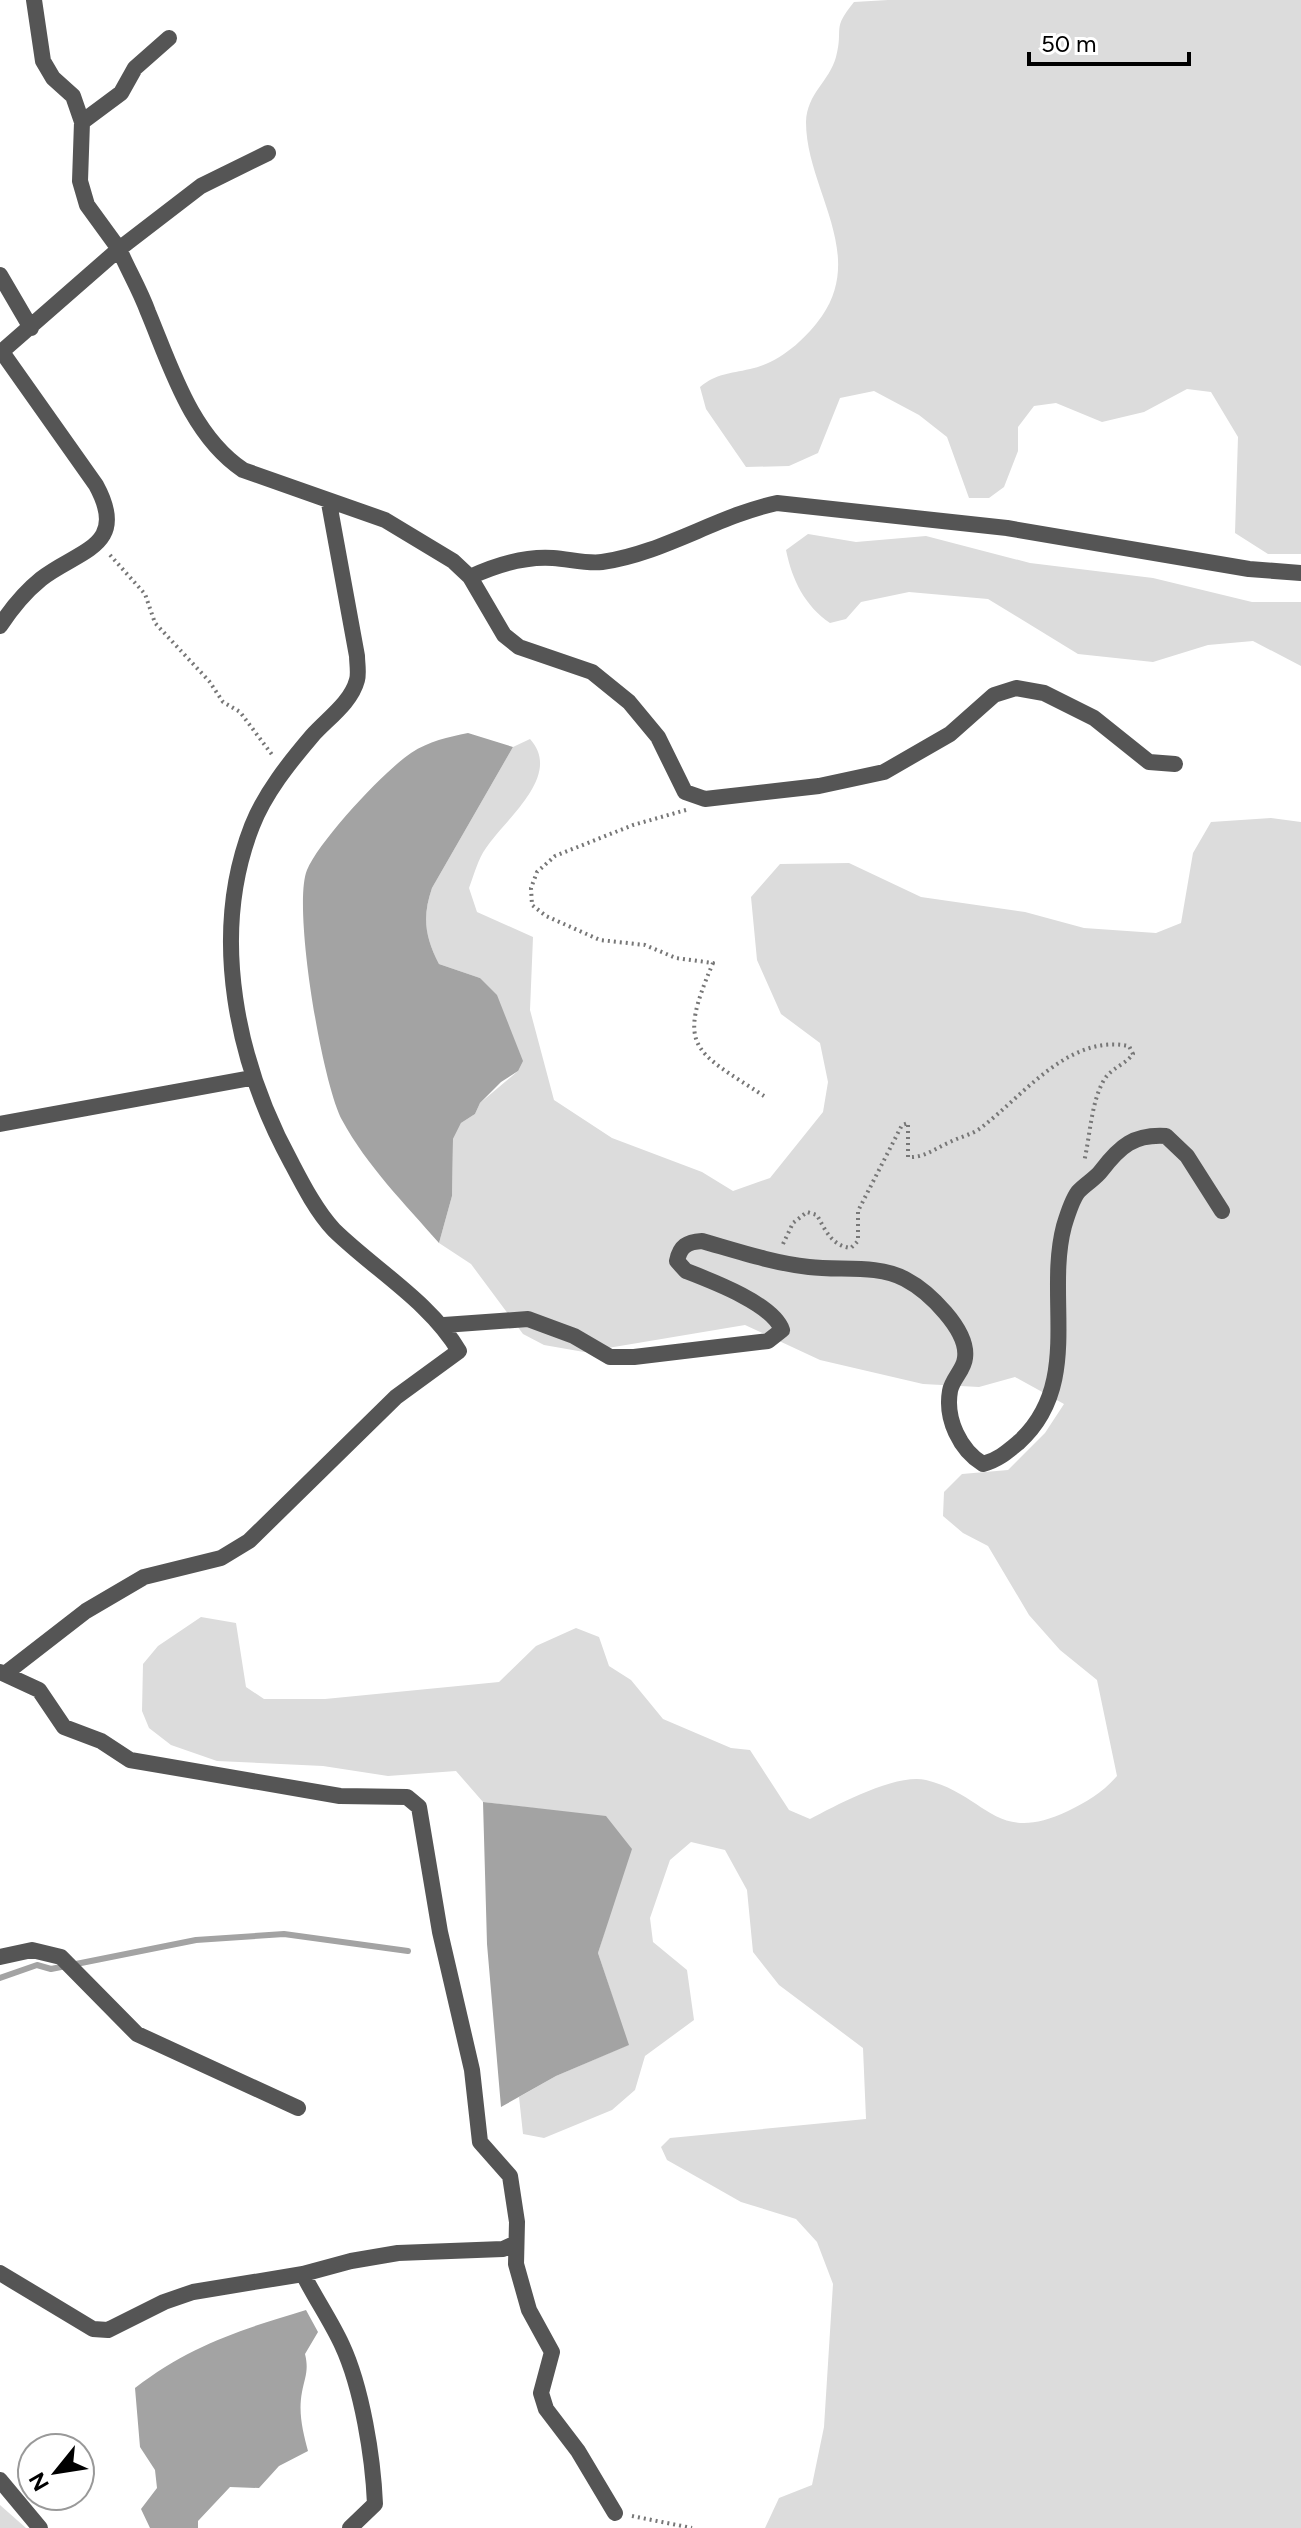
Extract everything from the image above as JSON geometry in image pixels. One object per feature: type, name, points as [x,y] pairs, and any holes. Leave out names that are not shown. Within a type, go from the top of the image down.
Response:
[{"type":"street","points":[[34,0],[43,61],[53,78],[73,96],[82,122],[80,181],[87,205],[119,249],[171,371],[206,436],[223,457],[243,470],[329,503],[385,520],[453,561],[470,577],[504,635],[519,647],[592,672],[629,702],[658,737],[677,782],[693,797],[705,799],[819,786],[884,772],[950,734],[994,695],[1016,688],[1044,693],[1094,718],[1149,762],[1175,764]]},
{"type":"street","points":[[82,122],[121,93],[135,68],[169,38]]},
{"type":"street","points":[[0,626],[43,577],[100,542],[106,527],[103,497],[1,352],[119,249],[201,186],[268,153]]},
{"type":"street","points":[[0,275],[31,328]]},
{"type":"street","points":[[329,503],[357,656],[358,679],[348,698],[285,770],[253,824],[238,869],[230,915],[232,966],[251,1078],[274,1131],[332,1227],[444,1325],[459,1351],[396,1397],[249,1541],[221,1558],[144,1577],[86,1611],[3,1672],[39,1690],[64,1727],[101,1741],[130,1760],[340,1796],[407,1797],[419,1807],[440,1932],[472,2070],[480,2142],[510,2176],[517,2222],[514,2244],[529,2310],[552,2352],[541,2393],[546,2409],[578,2451],[615,2513]]},
{"type":"street","points":[[470,577],[500,564],[548,558],[600,562],[667,544],[749,509],[777,503],[1007,528],[1249,569],[1301,573]]},
{"type":"street","points":[[0,1124],[251,1078]]},
{"type":"street","points":[[444,1325],[528,1319],[574,1336],[610,1357],[634,1357],[768,1341],[782,1330],[779,1320],[750,1301],[686,1271],[677,1261],[679,1251],[689,1242],[702,1241],[780,1262],[891,1272],[927,1296],[961,1334],[965,1361],[950,1390],[951,1409],[958,1440],[969,1455],[983,1464],[996,1461],[1029,1432],[1046,1408],[1061,1341],[1059,1249],[1065,1222],[1078,1192],[1097,1176],[1119,1148],[1143,1134],[1166,1136],[1187,1156],[1222,1211]]},
{"type":"street","points":[[0,1957],[32,1950],[68,1962],[137,2034],[298,2108]]},
{"type":"street","points":[[0,2273],[93,2329],[108,2330],[164,2302],[193,2292],[303,2274],[398,2253],[503,2249],[514,2244]]},
{"type":"street","points":[[303,2274],[342,2343],[352,2369],[373,2472],[375,2504],[350,2528]]},
{"type":"street","points":[[0,2480],[40,2528]]},
{"type":"path","points":[[100,542],[145,594],[155,623],[209,681],[223,702],[240,712],[285,770]]},
{"type":"path","points":[[693,797],[685,812],[633,825],[555,856],[537,872],[531,888],[532,905],[546,916],[600,940],[645,945],[676,958],[713,963],[694,1014],[695,1037],[706,1059],[764,1096]]},
{"type":"path","points":[[780,1262],[784,1238],[807,1212],[817,1215],[826,1233],[840,1247],[851,1248],[858,1241],[855,1221],[858,1211],[902,1125],[908,1123],[910,1129],[908,1157],[919,1158],[979,1130],[1036,1080],[1089,1046],[1110,1042],[1129,1046],[1133,1054],[1126,1063],[1111,1072],[1099,1092],[1078,1192]]},
{"type":"path","points":[[615,2513],[692,2528]]},
{"type":"shaded area","points":[[1301,0],[1301,554],[1268,554],[1235,533],[1238,437],[1211,392],[1187,389],[1144,412],[1102,422],[1056,403],[1034,406],[1018,427],[1018,451],[1004,487],[989,498],[969,498],[947,437],[919,415],[874,391],[840,398],[818,453],[789,466],[746,467],[706,409],[700,387],[718,376],[771,362],[790,349],[808,334],[822,316],[834,292],[838,268],[836,244],[808,147],[807,112],[833,66],[840,24],[847,11],[854,2]]},
{"type":"shaded area","points":[[808,534],[856,542],[926,536],[1030,563],[1153,578],[1252,602],[1301,602],[1301,666],[1253,641],[1208,645],[1153,662],[1078,654],[988,599],[909,592],[861,602],[846,619],[830,623],[813,609],[796,582],[786,550]]},
{"type":"shaded area","points":[[468,733],[513,747],[432,888],[426,918],[428,936],[439,964],[480,978],[497,995],[523,1061],[518,1071],[501,1082],[480,1103],[475,1114],[461,1123],[453,1139],[452,1196],[439,1243],[363,1153],[342,1120],[334,1100],[311,995],[303,890],[307,870],[314,857],[385,774],[425,745]]},
{"type":"shaded area","points":[[530,739],[538,753],[540,767],[536,781],[528,796],[483,852],[469,888],[477,912],[533,937],[530,1010],[554,1100],[612,1138],[702,1172],[733,1191],[770,1178],[823,1112],[828,1082],[820,1043],[781,1014],[757,960],[751,897],[780,864],[849,863],[921,897],[1025,912],[1084,928],[1156,933],[1181,923],[1193,853],[1211,822],[1271,818],[1301,822],[1301,2528],[765,2528],[779,2498],[812,2485],[824,2427],[833,2284],[817,2242],[796,2219],[741,2202],[667,2160],[661,2147],[670,2138],[866,2119],[863,2048],[779,1985],[753,1952],[747,1890],[725,1850],[691,1842],[670,1860],[650,1918],[653,1942],[687,1970],[694,2020],[645,2056],[635,2090],[612,2110],[544,2138],[523,2134],[519,2097],[556,2076],[628,2045],[598,1953],[613,1904],[606,1817],[483,1802],[456,1771],[388,1776],[323,1766],[217,1761],[171,1745],[149,1728],[142,1711],[143,1664],[158,1646],[201,1617],[236,1623],[246,1687],[264,1699],[325,1699],[499,1682],[536,1646],[576,1628],[599,1637],[609,1666],[631,1680],[663,1719],[731,1748],[750,1750],[789,1810],[810,1819],[867,1792],[914,1779],[947,1787],[992,1814],[1007,1821],[1024,1823],[1068,1811],[1088,1800],[1117,1776],[1097,1680],[1060,1650],[1029,1615],[988,1546],[963,1533],[943,1516],[944,1492],[962,1474],[1008,1470],[1045,1433],[1064,1404],[1015,1377],[979,1387],[923,1384],[820,1360],[745,1325],[584,1352],[544,1345],[523,1334],[471,1264],[439,1243],[452,1196],[453,1139],[461,1123],[475,1114],[480,1103],[518,1071],[480,978],[439,964],[428,936],[427,908],[432,888],[513,747]]},
{"type":"shaded area","points":[[483,1802],[606,1816],[632,1849],[598,1953],[629,2045],[556,2076],[501,2107],[487,1944]]},
{"type":"shaded area","points":[[306,2310],[318,2332],[305,2354],[307,2369],[301,2400],[308,2451],[279,2466],[259,2488],[230,2487],[198,2521],[198,2528],[150,2528],[141,2509],[157,2488],[155,2470],[140,2447],[135,2388],[196,2350],[238,2332]]},
{"type":"shaded area","points":[[0,2505],[26,2528],[0,2528]]},
{"type":"waterway","points":[[0,1978],[37,1965],[51,1969],[196,1940],[284,1934],[408,1951]]}]
